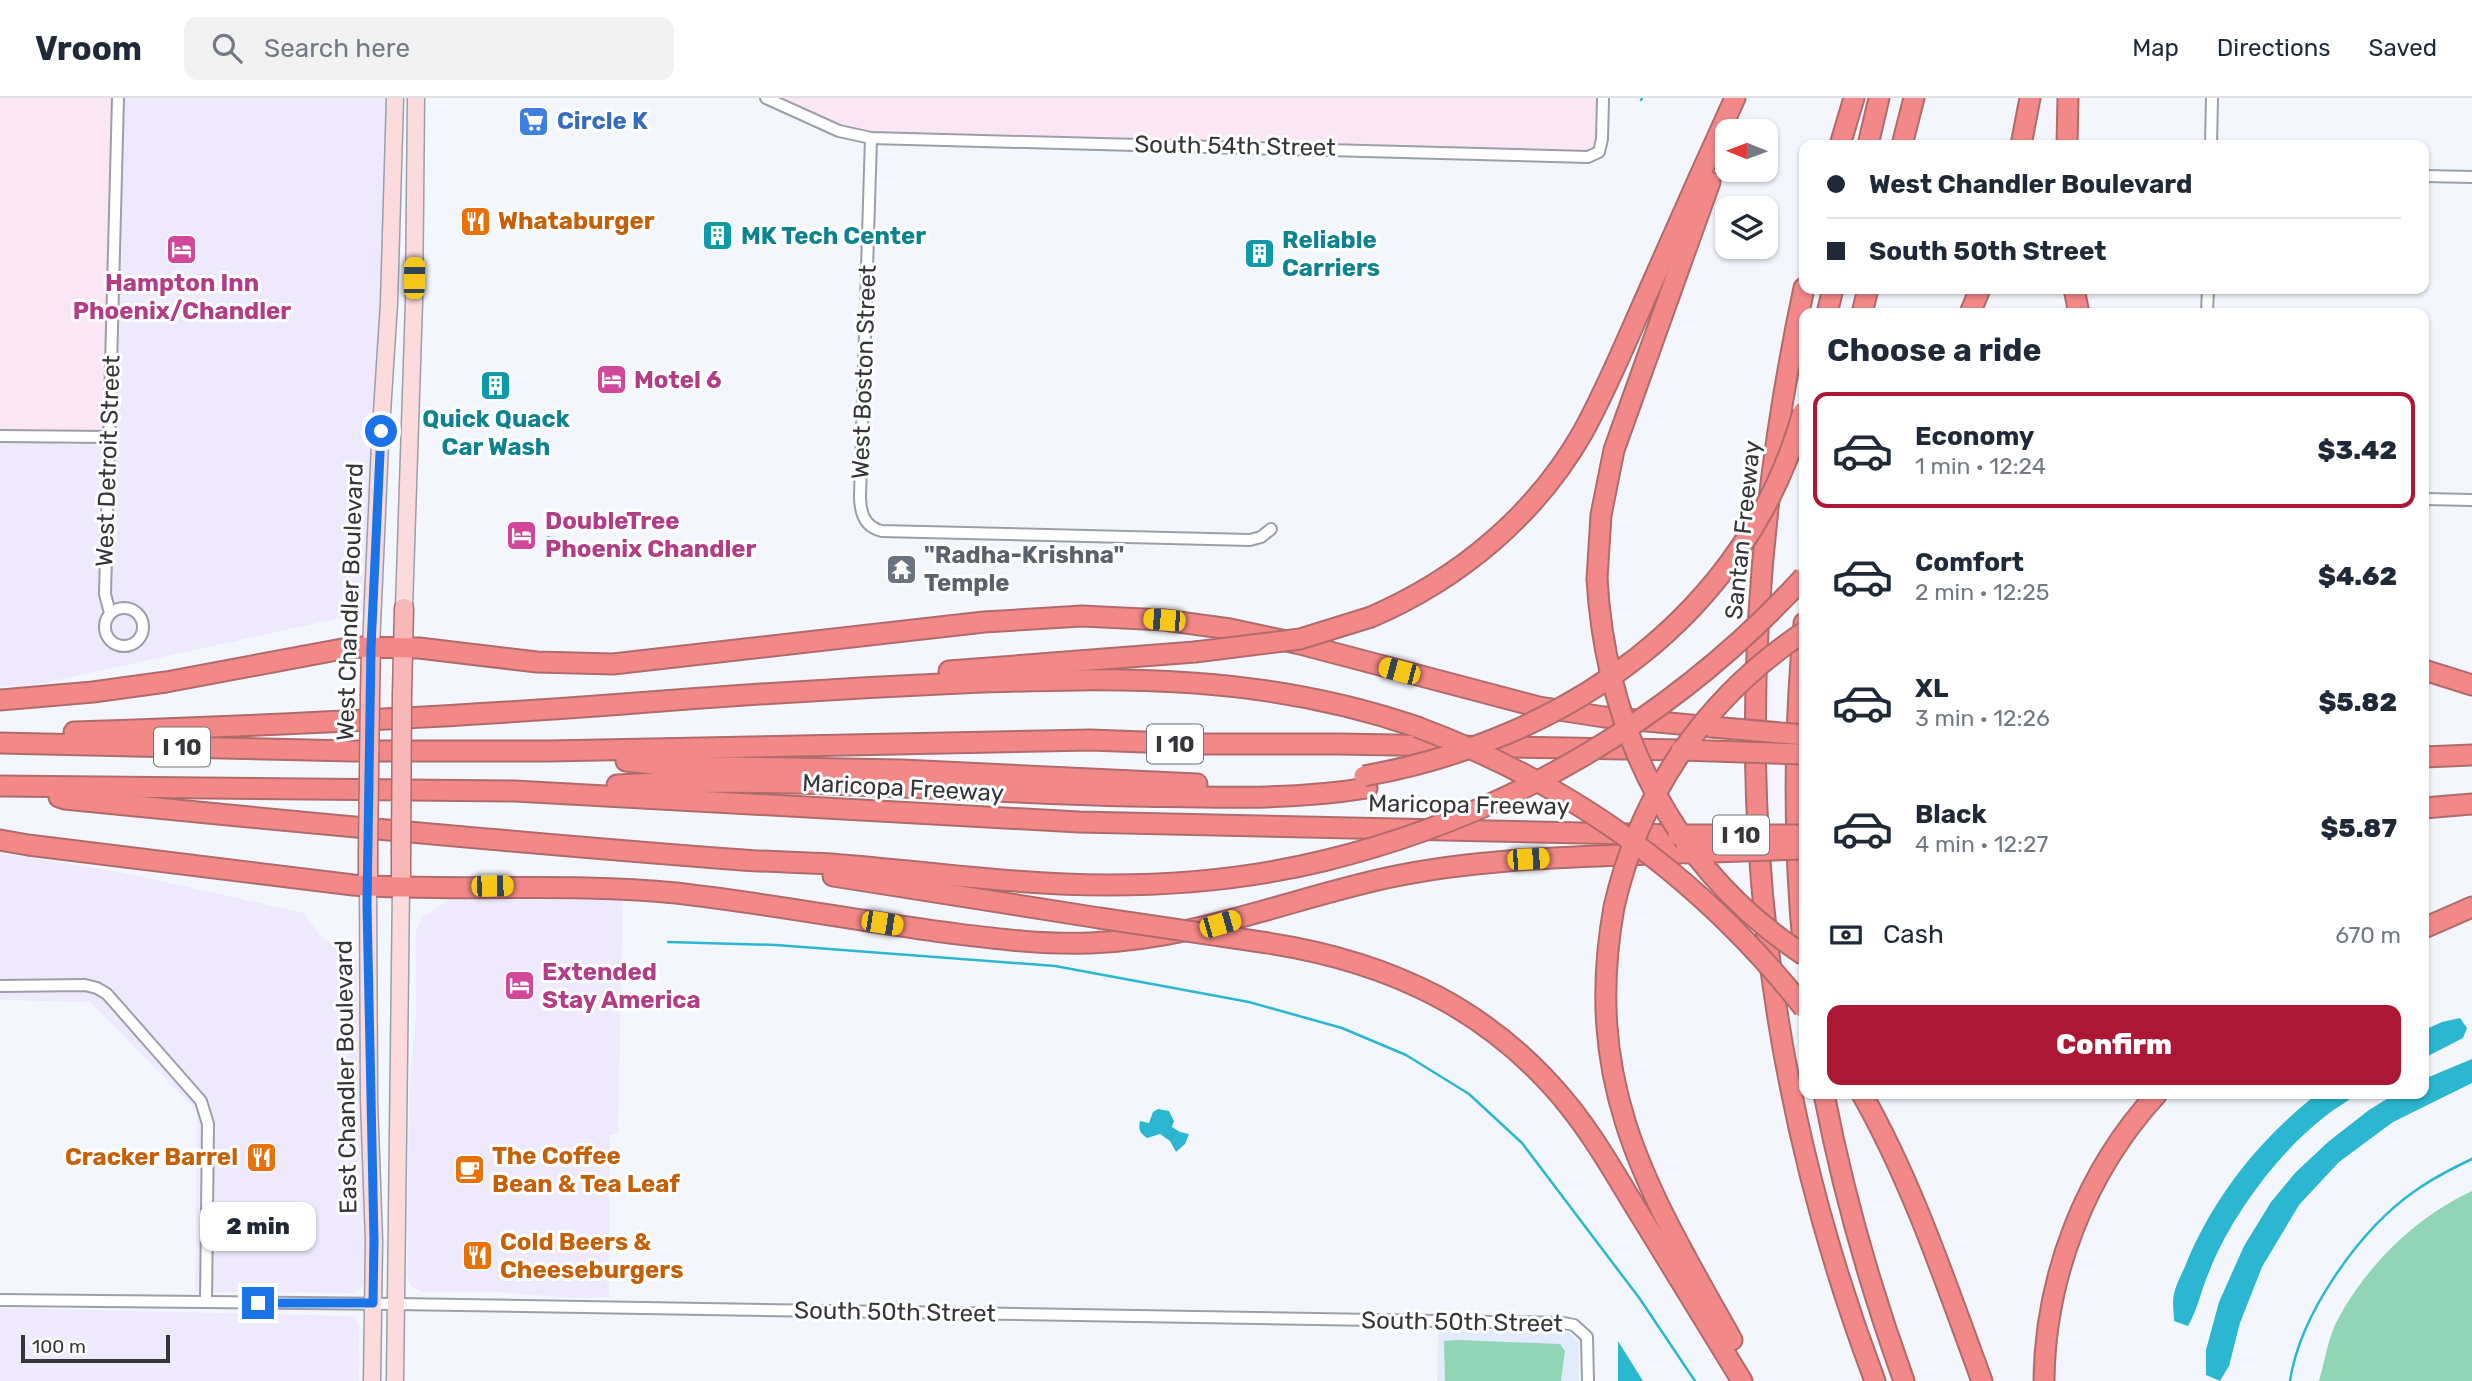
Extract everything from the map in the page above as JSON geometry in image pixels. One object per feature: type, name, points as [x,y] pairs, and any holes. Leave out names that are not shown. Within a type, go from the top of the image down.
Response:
[{"type":"highway","points":[[1732,119],[1737,98]]},
{"type":"highway","points":[[739,694],[811,683],[1195,652],[1282,642],[1317,635],[1371,617],[1434,585],[1478,554],[1518,518],[1564,461],[1604,391],[1737,98]]},
{"type":"highway","points":[[1841,140],[1854,98]]},
{"type":"highway","points":[[1869,140],[1879,98]]},
{"type":"highway","points":[[1881,140],[1891,98]]},
{"type":"highway","points":[[1903,140],[1914,98]]},
{"type":"highway","points":[[2022,140],[2030,98]]},
{"type":"highway","points":[[2067,140],[2068,98]]},
{"type":"highway","points":[[1715,169],[1614,450],[1601,515],[1597,579],[1601,626],[1611,681],[1632,745],[1656,795],[1693,850],[1728,891],[1769,929],[1799,950]]},
{"type":"highway","name":"Santan Freeway","points":[[1799,316],[1780,421],[1763,558],[1756,656],[1755,779],[1758,861],[1766,936],[1788,1081],[1822,1222],[1875,1381]]},
{"type":"highway","points":[[549,751],[670,766],[902,770],[1233,786],[1300,785],[1364,776],[1446,757],[1510,733],[1586,694],[1653,646],[1695,606],[1741,549],[1775,488],[1799,426]]},
{"type":"highway","points":[[515,791],[666,783],[835,785],[1013,793],[1251,798],[1310,796],[1407,780],[1502,750],[1557,724],[1603,698],[1647,666],[1696,622],[1728,586],[1763,536],[1799,460]]},
{"type":"highway","points":[[36,787],[65,799],[322,825],[732,859],[1110,885],[1219,879],[1323,861],[1397,841],[1526,789],[1632,727],[1686,687],[1754,629],[1799,582]]},
{"type":"highway","points":[[0,700],[93,692],[234,670],[354,647],[403,648],[546,663],[613,664],[1009,620],[1137,618],[1209,625],[1271,637],[1539,707],[1604,717],[1799,735]]},
{"type":"highway","points":[[1755,1381],[1648,1186],[1623,1119],[1610,1065],[1605,1010],[1606,955],[1622,875],[1639,828],[1660,784],[1701,724],[1737,685],[1799,636]]},
{"type":"highway","points":[[2429,672],[2472,687]]},
{"type":"highway","points":[[5,743],[71,732],[410,719],[739,694],[999,682],[1105,679],[1185,681],[1251,687],[1357,708],[1417,727],[1532,777],[1578,804],[1673,871],[1716,909],[1762,957],[1799,1002]]},
{"type":"highway","points":[[2429,679],[2472,687]]},
{"type":"highway","points":[[1799,691],[1796,800],[1799,858]]},
{"type":"highway","name":"Maricopa Freeway","points":[[5,743],[354,751],[549,751],[1090,740],[1799,754]]},
{"type":"highway","points":[[2429,757],[2472,755]]},
{"type":"highway","name":"Maricopa Freeway","points":[[0,786],[515,791],[1079,822],[1679,844],[1799,835]]},
{"type":"highway","points":[[2429,808],[2472,804]]},
{"type":"highway","points":[[0,840],[53,849],[368,886],[637,889],[975,936],[1087,943],[1132,940],[1196,930],[1358,885],[1445,867],[1679,844],[1799,849]]},
{"type":"highway","points":[[732,859],[1268,943],[1334,956],[1401,978],[1466,1013],[1522,1056],[1560,1094],[1592,1137],[1742,1381]]},
{"type":"highway","points":[[2429,918],[2472,901]]},
{"type":"highway","points":[[2429,926],[2472,907]]},
{"type":"highway","points":[[1825,1099],[1856,1232],[1876,1302],[1904,1381]]},
{"type":"highway","points":[[1865,1099],[1908,1187],[1982,1381]]},
{"type":"highway","points":[[2044,1381],[2052,1302],[2073,1230],[2106,1162],[2153,1099]]},
{"type":"main road","name":"West Chandler Boulevard","points":[[369,772],[371,647],[389,303],[395,98]]},
{"type":"main road","points":[[403,648],[414,297],[416,98]]},
{"type":"main road","name":"East Chandler Boulevard","points":[[395,1381],[403,648]]},
{"type":"main road","name":"East Chandler Boulevard","points":[[369,772],[369,1100],[374,1241],[372,1381]]},
{"type":"street","name":"West Detroit Street","points":[[110,613],[105,594],[118,98]]},
{"type":"street","name":"South 54th Street","points":[[765,98],[839,131],[871,138],[1588,157],[1599,152],[1603,98]]},
{"type":"street","points":[[2211,140],[2212,98]]},
{"type":"street","name":"West Boston Street","points":[[871,138],[860,496],[860,510],[865,521],[874,529],[882,531],[1250,540],[1261,537],[1271,529]]},
{"type":"street","points":[[2429,176],[2472,177]]},
{"type":"street","points":[[0,436],[110,437]]},
{"type":"street","points":[[2429,499],[2472,500]]},
{"type":"street","points":[[0,986],[85,985],[97,988],[107,994],[201,1101],[208,1124],[206,1302]]},
{"type":"street","name":"South 50th Street","points":[[0,1300],[373,1303],[1564,1323],[1574,1325],[1587,1337],[1588,1381]]},
{"type":"shaded area","points":[[0,98],[118,98],[109,437],[0,436]]},
{"type":"shaded area","points":[[118,98],[396,98],[372,611],[35,685],[0,687],[0,436]]},
{"type":"shaded area","points":[[766,98],[1603,98],[1599,152],[871,138]]},
{"type":"shaded area","points":[[0,853],[120,872],[304,913],[320,936],[357,960],[366,1280],[360,1289],[353,1293],[195,1292],[197,1111],[90,1002],[0,1000]]},
{"type":"shaded area","points":[[459,893],[623,896],[618,1134],[610,1135],[609,1297],[421,1292],[410,1285],[407,1276],[409,1092],[416,1015],[416,930],[422,918]]},
{"type":"shaded area","points":[[0,1308],[351,1316],[359,1327],[359,1381],[0,1381]]},
{"type":"shaded area","points":[[1438,1329],[1569,1332],[1579,1343],[1579,1381],[1437,1381]]},
{"type":"green space","points":[[2472,1191],[2472,1381],[2319,1381],[2335,1326],[2363,1280],[2395,1244],[2413,1229],[2432,1214]]},
{"type":"green space","points":[[1444,1341],[1560,1344],[1565,1351],[1561,1381],[1445,1381]]},
{"type":"water","points":[[547,536],[558,538],[561,552],[546,552]]},
{"type":"water","points":[[2460,1018],[2467,1028],[2463,1038],[2429,1055],[2429,1028]]},
{"type":"water","points":[[2472,1059],[2472,1083],[2393,1122],[2339,1162],[2299,1205],[2262,1267],[2240,1323],[2229,1366],[2220,1381],[2206,1375],[2206,1350],[2219,1302],[2244,1246],[2271,1202],[2295,1173],[2328,1142],[2369,1110],[2387,1099],[2429,1099],[2429,1077]]},
{"type":"water","points":[[2311,1099],[2351,1099],[2306,1133],[2272,1168],[2229,1230],[2188,1326],[2174,1321],[2173,1300],[2176,1287],[2210,1215],[2241,1170],[2296,1111]]},
{"type":"water","points":[[1158,1109],[1169,1111],[1174,1121],[1172,1127],[1189,1134],[1185,1144],[1176,1152],[1170,1141],[1160,1134],[1147,1138],[1140,1131],[1140,1121],[1149,1123],[1153,1112]]},
{"type":"water","points":[[1618,1341],[1643,1381],[1618,1381]]},
{"type":"waterway","points":[[668,942],[776,945],[1055,966],[1249,1002],[1342,1028],[1406,1055],[1469,1094],[1522,1143],[1640,1299],[1695,1381]]},
{"type":"waterway","points":[[2290,1381],[2296,1355],[2319,1301],[2354,1250],[2394,1207],[2436,1178],[2472,1159]]},
{"type":"place","name":"Circle K","points":[[534,121]]},
{"type":"place","name":"Whataburger","points":[[475,221]]},
{"type":"place","name":"MK Tech Center","points":[[718,236]]},
{"type":"place","name":"Hampton Inn Phoenix/Chandler","points":[[182,249]]},
{"type":"place","name":"Reliable Carriers","points":[[1259,254]]},
{"type":"place","name":"Motel 6","points":[[611,380]]},
{"type":"place","name":"Quick Quack Car Wash","points":[[496,385]]},
{"type":"place","name":"DoubleTree Phoenix Chandler","points":[[522,535]]},
{"type":"place","name":"\"Radha-Krishna\" Temple","points":[[901,569]]},
{"type":"place","name":"Extended Stay America","points":[[519,986]]},
{"type":"place","name":"Cracker Barrel","points":[[261,1157]]},
{"type":"place","name":"The Coffee Bean & Tea Leaf","points":[[469,1170]]},
{"type":"place","name":"Cold Beers & Cheeseburgers","points":[[477,1256]]},
{"type":"route","points":[[258,1303],[373,1303],[367,905],[372,611],[381,431]]}]
